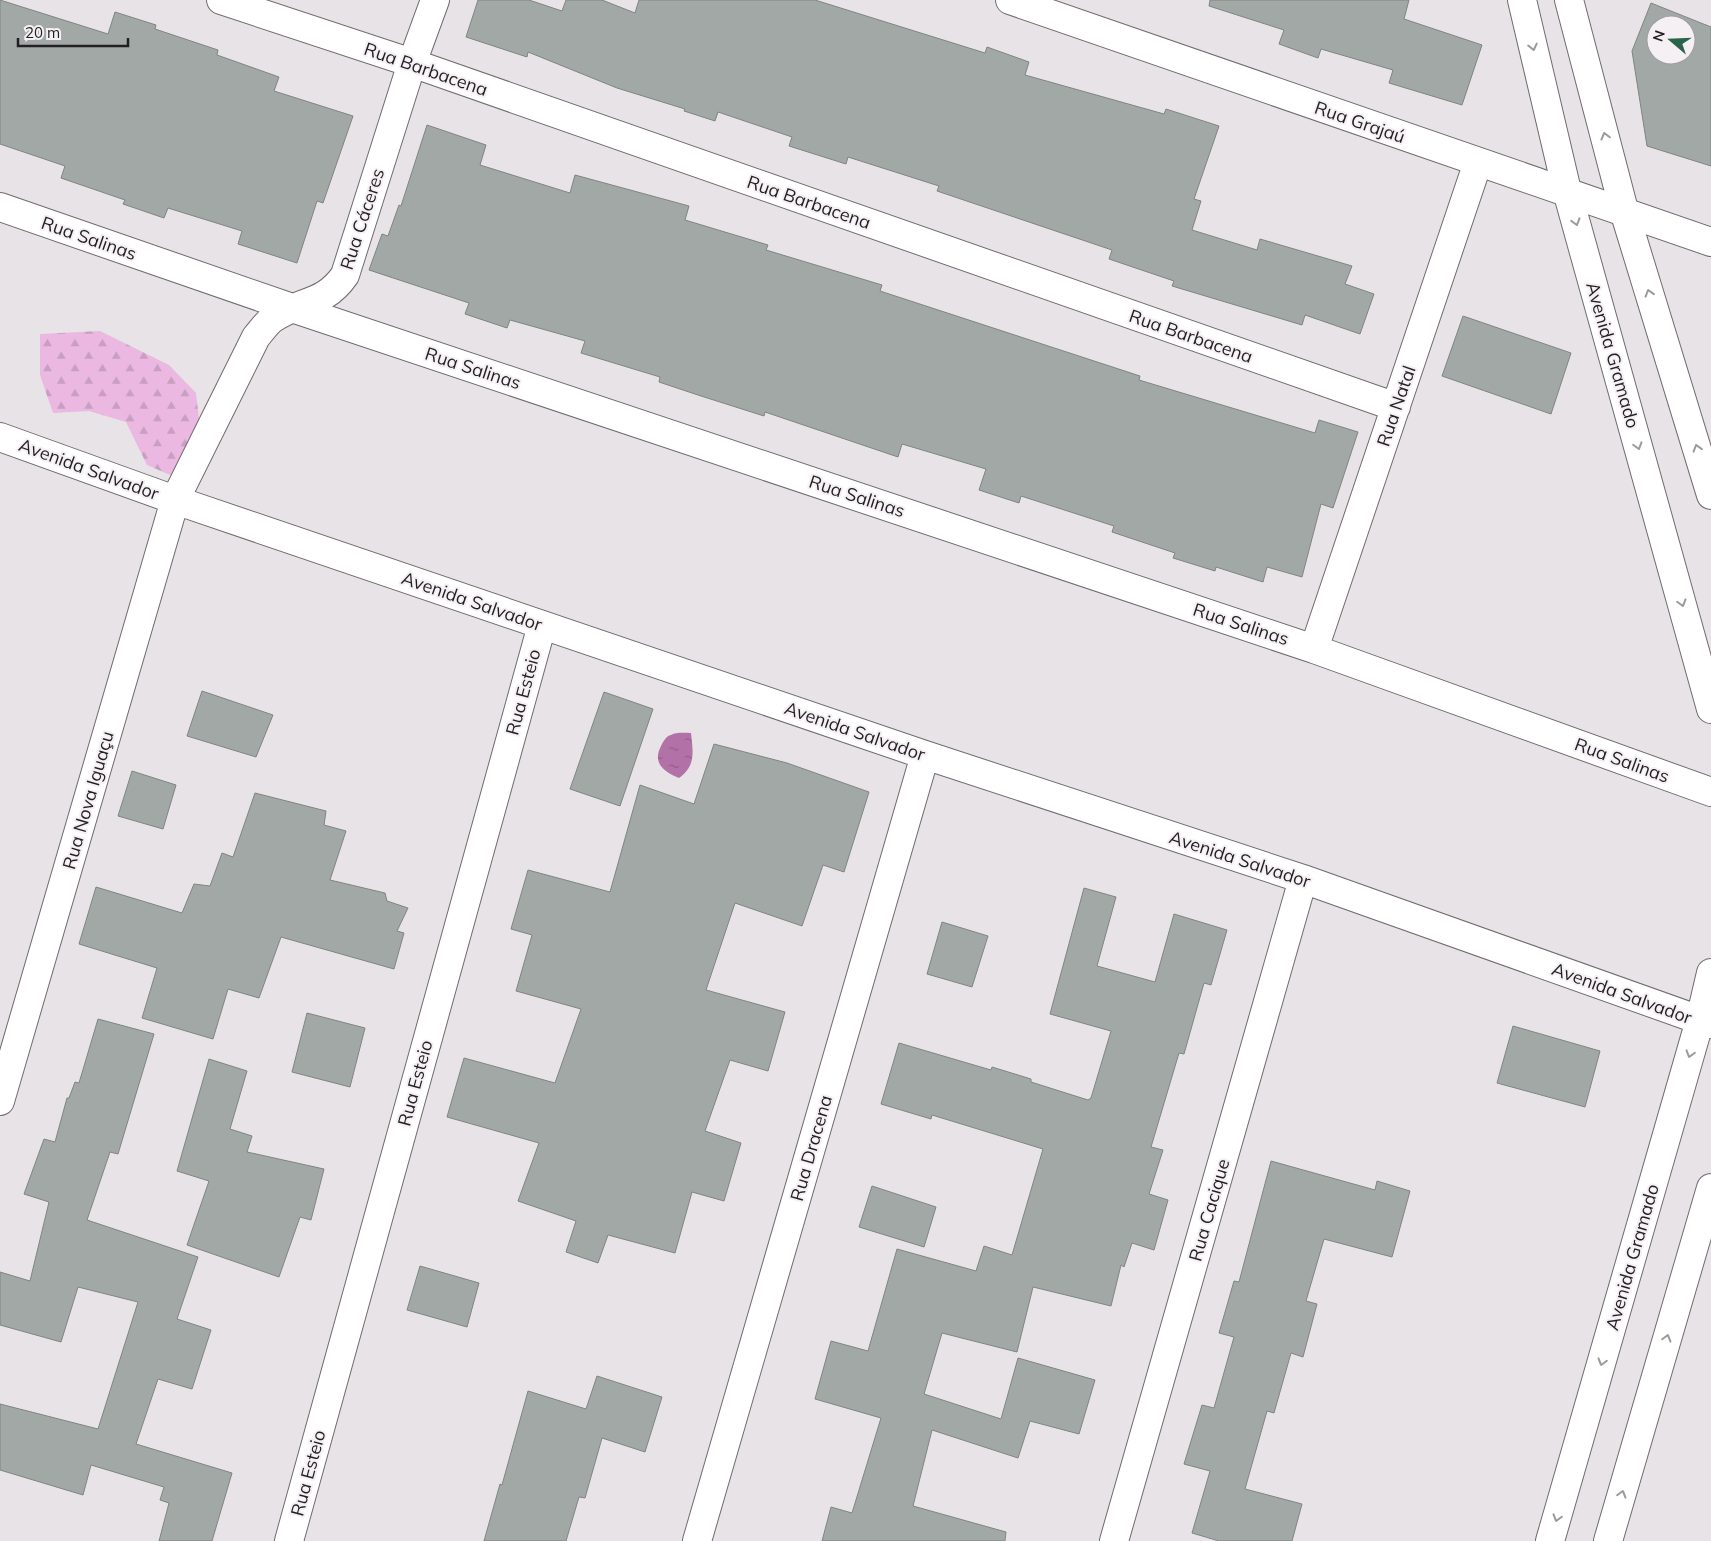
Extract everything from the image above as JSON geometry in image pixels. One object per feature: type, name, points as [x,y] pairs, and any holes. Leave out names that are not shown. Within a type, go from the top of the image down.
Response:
[{"type":"street","name":"Rua Barbacena","points":[[221,0],[412,63],[1396,407]]},
{"type":"street","name":"Rua Cáceres","points":[[175,500],[256,337],[272,320],[326,296],[336,288],[345,275],[412,63],[434,0]]},
{"type":"street","name":"Rua Grajaú","points":[[1010,0],[1567,191],[1625,214],[1711,242]]},
{"type":"street","name":"Avenida Gramado","points":[[1522,0],[1567,191],[1711,709]]},
{"type":"street","points":[[1569,0],[1625,214],[1711,495]]},
{"type":"street","name":"Rua Natal","points":[[1314,649],[1478,162]]},
{"type":"street","name":"Rua Salinas","points":[[0,207],[295,309],[1314,649],[1711,792]]},
{"type":"street","name":"Avenida Salvador","points":[[0,437],[175,500],[924,755],[1303,879],[1706,1022]]},
{"type":"street","name":"Rua Nova Iguaçu","points":[[0,1101],[175,500]]},
{"type":"street","name":"Rua Esteio","points":[[289,1541],[542,624]]},
{"type":"street","name":"Rua Dracena","points":[[697,1541],[924,755]]},
{"type":"street","name":"Rua Cacique","points":[[1114,1541],[1303,879]]},
{"type":"street","name":"Avenida Gramado","points":[[1550,1541],[1706,1022],[1711,973]]},
{"type":"street","points":[[1608,1541],[1711,1188]]},
{"type":"green space","points":[[100,331],[169,365],[196,393],[200,428],[188,464],[170,475],[147,465],[126,422],[89,411],[53,413],[40,375],[40,334]]},
{"type":"water","points":[[678,733],[691,733],[693,752],[691,763],[679,778],[664,770],[659,762],[659,752],[664,741],[669,736]]},
{"type":"building","points":[[0,0],[108,34],[115,12],[156,25],[155,29],[218,50],[217,55],[279,77],[274,91],[353,116],[323,203],[317,201],[297,263],[238,244],[242,231],[168,208],[164,218],[123,204],[125,200],[61,178],[65,166],[0,144]]},
{"type":"building","points":[[478,0],[529,0],[562,11],[566,0],[602,0],[635,13],[639,0],[815,0],[985,53],[987,47],[1029,62],[1025,75],[1164,114],[1166,109],[1219,126],[1194,199],[1201,201],[1192,230],[1257,250],[1260,239],[1352,266],[1345,284],[1374,294],[1360,334],[1305,315],[1302,325],[1172,286],[1174,281],[1109,259],[1112,250],[937,191],[939,186],[848,157],[846,164],[789,146],[792,137],[718,112],[715,121],[684,111],[685,109],[617,88],[528,52],[527,57],[466,37]]},
{"type":"building","points":[[1210,0],[1409,0],[1404,19],[1482,45],[1462,105],[1389,83],[1393,70],[1321,49],[1318,58],[1279,44],[1284,30],[1209,6]]},
{"type":"building","points":[[1651,3],[1681,15],[1646,15]]},
{"type":"building","points":[[1646,16],[1646,65],[1696,65],[1696,21],[1711,27],[1711,166],[1647,146],[1632,51]]},
{"type":"building","points":[[427,125],[486,145],[480,165],[570,193],[575,175],[689,206],[685,220],[768,245],[766,250],[882,285],[880,291],[1140,376],[1139,380],[1315,433],[1319,420],[1358,432],[1333,508],[1321,504],[1302,577],[1267,567],[1263,582],[1216,567],[1215,571],[1173,558],[1175,553],[1112,532],[1114,526],[1021,496],[1019,503],[979,490],[986,469],[902,444],[898,457],[765,412],[764,416],[701,396],[659,382],[660,377],[581,353],[585,341],[510,320],[507,328],[465,314],[469,303],[369,270],[382,234],[388,236],[399,205],[401,206]]},
{"type":"building","points":[[1463,316],[1571,353],[1551,414],[1442,376]]},
{"type":"building","points":[[202,691],[273,715],[256,757],[187,736]]},
{"type":"building","points":[[604,692],[653,709],[620,806],[570,789]]},
{"type":"building","points":[[714,744],[787,763],[869,792],[844,872],[823,865],[802,926],[735,903],[706,990],[785,1012],[768,1071],[730,1060],[705,1131],[741,1143],[724,1201],[692,1192],[675,1253],[608,1235],[598,1263],[566,1252],[576,1221],[518,1201],[539,1143],[447,1117],[464,1058],[555,1083],[581,1009],[516,991],[532,935],[511,929],[528,870],[610,892],[640,785],[694,804]]},
{"type":"building","points":[[132,771],[176,785],[163,829],[118,816]]},
{"type":"building","points":[[255,793],[326,811],[324,825],[346,831],[330,880],[385,893],[387,901],[408,908],[397,931],[404,933],[394,969],[281,937],[259,998],[228,989],[213,1039],[142,1018],[157,968],[79,944],[96,887],[182,913],[194,884],[210,886],[222,853],[233,857]]},
{"type":"building","points":[[1084,888],[1116,897],[1097,966],[1155,982],[1174,914],[1227,930],[1211,985],[1204,983],[1184,1054],[1179,1053],[1151,1147],[1163,1150],[1149,1194],[1168,1200],[1154,1250],[1132,1243],[1124,1267],[1121,1265],[1111,1306],[1033,1287],[1017,1352],[942,1333],[924,1394],[1001,1419],[1018,1358],[1095,1380],[1079,1434],[1030,1421],[1018,1458],[932,1430],[913,1506],[1006,1532],[1005,1541],[822,1541],[831,1507],[852,1513],[881,1418],[815,1399],[831,1341],[868,1351],[897,1249],[976,1271],[984,1246],[1012,1255],[1043,1149],[932,1115],[931,1119],[881,1104],[899,1043],[991,1070],[992,1067],[1031,1079],[1031,1082],[1088,1100],[1091,1098],[1111,1031],[1050,1014]]},
{"type":"building","points":[[942,922],[988,936],[972,987],[927,974]]},
{"type":"building","points":[[307,1013],[365,1028],[350,1087],[292,1072]]},
{"type":"building","points":[[98,1019],[154,1034],[118,1154],[110,1152],[87,1220],[198,1257],[177,1319],[211,1330],[192,1389],[158,1379],[136,1444],[232,1473],[212,1541],[159,1541],[169,1503],[160,1500],[164,1487],[91,1465],[83,1495],[0,1470],[0,1404],[98,1429],[138,1302],[78,1287],[61,1342],[0,1325],[0,1272],[30,1281],[49,1202],[24,1194],[44,1139],[55,1142],[67,1098],[69,1098],[75,1082],[79,1083]]},
{"type":"building","points":[[1513,1026],[1600,1051],[1585,1107],[1497,1083]]},
{"type":"building","points":[[209,1059],[247,1071],[230,1129],[252,1136],[247,1152],[324,1169],[311,1220],[300,1217],[279,1277],[187,1245],[209,1181],[177,1171]]},
{"type":"building","points":[[1271,1161],[1375,1190],[1377,1181],[1410,1191],[1392,1257],[1324,1239],[1306,1301],[1317,1304],[1303,1357],[1291,1353],[1274,1413],[1267,1411],[1245,1489],[1302,1504],[1292,1541],[1219,1541],[1192,1533],[1210,1471],[1184,1464],[1202,1405],[1214,1408],[1234,1337],[1219,1333],[1234,1281],[1239,1282]]},
{"type":"building","points":[[872,1186],[936,1207],[924,1247],[859,1227]]},
{"type":"building","points":[[420,1266],[479,1283],[467,1327],[407,1310]]},
{"type":"building","points":[[597,1376],[662,1397],[645,1452],[602,1438],[585,1498],[579,1497],[566,1541],[484,1541],[500,1484],[502,1485],[528,1391],[586,1409]]}]
